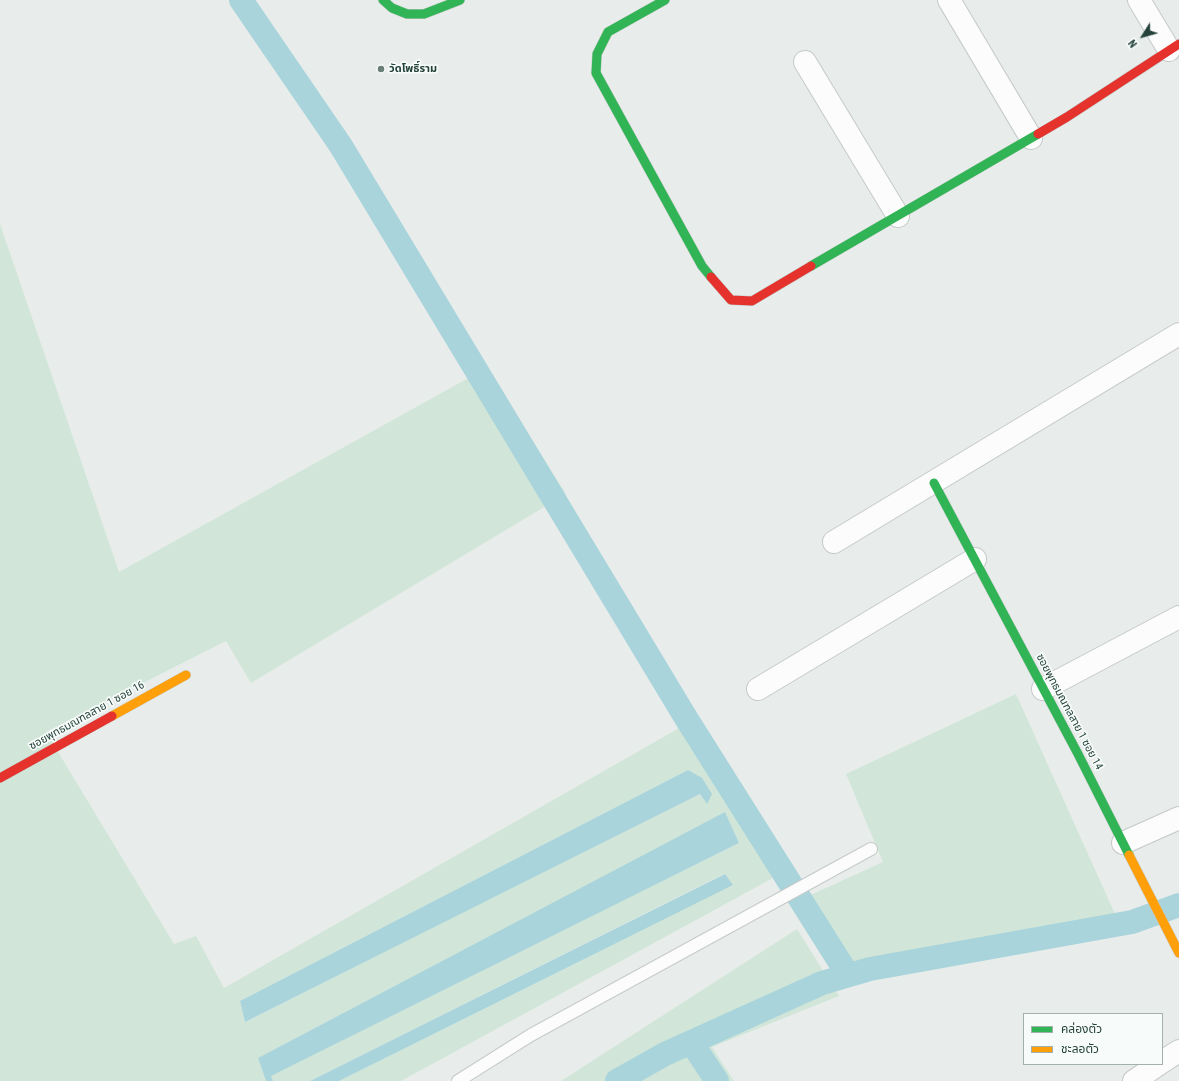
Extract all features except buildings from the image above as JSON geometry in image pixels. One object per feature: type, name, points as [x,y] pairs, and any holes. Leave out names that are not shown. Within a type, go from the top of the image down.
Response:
[{"type":"street","points":[[383,0],[392,8],[407,14],[424,14],[460,0]]},
{"type":"street","points":[[665,0],[608,32],[597,54],[596,73],[702,266],[731,300],[752,301],[1067,117],[1174,47],[1139,0]]},
{"type":"street","points":[[949,0],[1031,138]]},
{"type":"street","points":[[805,62],[898,216]]},
{"type":"street","points":[[834,542],[1179,334]]},
{"type":"street","name":"ซอยพุทธมณฑลสาย 1 ซอย 14","points":[[934,483],[1043,689],[1179,953]]},
{"type":"street","points":[[758,689],[974,559]]},
{"type":"street","points":[[1043,689],[1179,617]]},
{"type":"street","name":"ซอยพุทธมณฑลสาย 1 ซอย 16","points":[[0,778],[186,675]]},
{"type":"street","points":[[1123,843],[1179,818]]},
{"type":"street","points":[[1163,1061],[1179,1051]]},
{"type":"street","points":[[1134,1081],[1158,1065]]},
{"type":"lane","points":[[458,1081],[531,1035],[871,849]]},
{"type":"green space","points":[[0,224],[119,572],[463,381],[487,370],[566,494],[251,683],[226,641],[46,732],[174,944],[196,936],[224,988],[681,727],[773,878],[401,1081],[339,1081],[732,885],[724,874],[310,1081],[273,1081],[270,1076],[739,843],[725,813],[258,1058],[266,1081],[0,1081]],"holes":[[[688,770],[707,804],[700,794],[245,1022],[240,1001]]]},
{"type":"green space","points":[[1016,694],[1115,914],[849,966],[804,898],[883,862],[846,774]]},
{"type":"green space","points":[[797,929],[839,996],[712,1047],[734,1081],[561,1081]]},
{"type":"water","points":[[688,770],[702,778],[712,794],[707,804],[700,794],[245,1022],[240,1001]]},
{"type":"water","points":[[725,812],[739,843],[271,1076],[273,1081],[266,1081],[258,1058]]},
{"type":"water","points":[[725,874],[733,885],[339,1081],[310,1081]]},
{"type":"waterway","points":[[241,0],[341,146],[686,718],[848,975]]},
{"type":"waterway","points":[[617,1081],[665,1054],[822,983],[870,969],[1132,922],[1179,905]]},
{"type":"waterway","points":[[691,1042],[717,1081]]},
{"type":"traffic: fast","points":[[383,0],[392,8],[407,14],[424,14],[460,0]]},
{"type":"traffic: fast","points":[[665,0],[608,32],[597,54],[596,73],[702,266],[711,277]]},
{"type":"traffic: fast","points":[[811,266],[1038,134]]},
{"type":"traffic: fast","points":[[934,483],[1078,754],[1129,855]]},
{"type":"traffic: slow","points":[[112,716],[186,675]]},
{"type":"traffic: slow","points":[[1129,855],[1179,953]]},
{"type":"traffic: jam","points":[[1038,134],[1067,117],[1179,44]]},
{"type":"traffic: jam","points":[[711,277],[731,300],[752,301],[811,266]]},
{"type":"traffic: jam","points":[[0,778],[112,716]]},
{"type":"place","name":"วัดโพธิ์ราม","points":[[381,69]]}]
